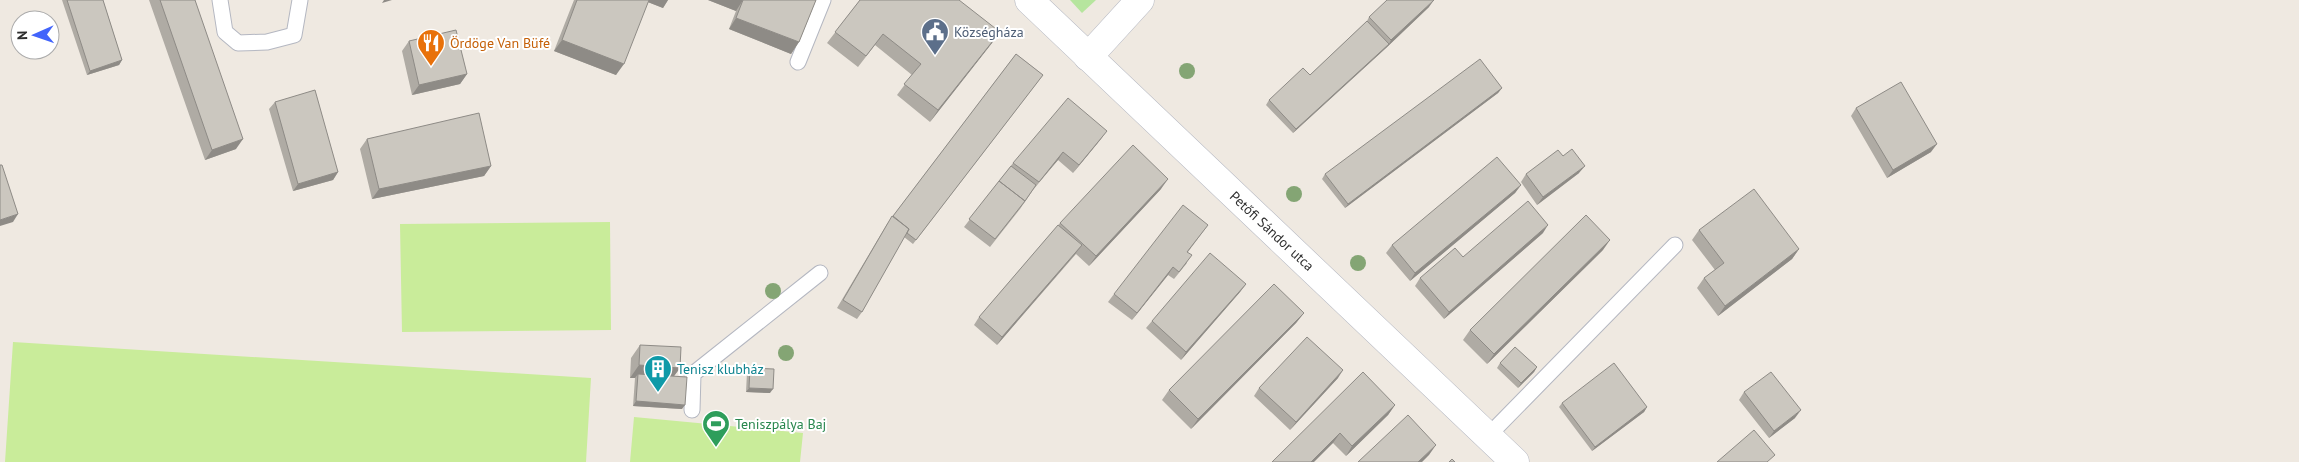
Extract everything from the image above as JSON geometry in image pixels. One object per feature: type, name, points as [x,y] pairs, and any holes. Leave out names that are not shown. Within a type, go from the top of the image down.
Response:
[{"type":"street","name":"Petőfi Sándor utca","points":[[1029,0],[1515,462]]},
{"type":"street","points":[[1088,57],[1140,0]]},
{"type":"lane","points":[[220,0],[225,32],[238,43],[267,42],[294,35],[300,0]]},
{"type":"lane","points":[[798,62],[823,0]]},
{"type":"lane","points":[[1488,436],[1675,245]]},
{"type":"lane","points":[[692,410],[693,374],[820,273]]},
{"type":"green space","points":[[1070,0],[1096,0],[1082,13]]},
{"type":"green space","points":[[610,222],[611,330],[402,332],[400,224]]},
{"type":"green space","points":[[13,342],[591,378],[586,462],[5,462]]},
{"type":"green space","name":"Teniszpálya Baj","points":[[634,417],[803,433],[800,462],[630,462]]},
{"type":"building","points":[[67,0],[103,0],[122,60],[90,71]]},
{"type":"building","points":[[160,0],[195,0],[243,139],[212,150]]},
{"type":"building","points":[[577,0],[649,0],[624,64],[562,40]]},
{"type":"building","points":[[743,0],[816,0],[799,42],[736,18]]},
{"type":"building","name":"Községháza","points":[[860,0],[959,0],[1000,32],[938,110],[904,84],[921,64],[883,34],[866,56],[835,32]]},
{"type":"building","points":[[1387,0],[1434,0],[1391,40],[1369,17]]},
{"type":"building","points":[[1367,21],[1389,44],[1296,129],[1269,100],[1303,68],[1310,75]]},
{"type":"building","points":[[456,30],[467,74],[419,85],[409,41]]},
{"type":"building","points":[[1016,54],[1043,75],[916,240],[907,233],[909,229],[893,216]]},
{"type":"building","points":[[1480,59],[1502,88],[1348,204],[1325,174]]},
{"type":"building","points":[[1901,82],[1937,144],[1893,170],[1856,108]]},
{"type":"building","points":[[315,90],[338,172],[298,184],[275,102]]},
{"type":"building","points":[[1068,98],[1107,131],[1079,165],[1063,152],[1039,182],[1013,163]]},
{"type":"building","points":[[479,113],[491,166],[379,189],[367,139]]},
{"type":"building","points":[[1133,145],[1168,179],[1096,256],[1060,223]]},
{"type":"building","points":[[1572,149],[1585,166],[1543,197],[1526,174],[1558,150],[1563,156]]},
{"type":"building","points":[[1497,157],[1521,185],[1415,273],[1392,245]]},
{"type":"building","points":[[0,165],[2,165],[18,214],[0,220]]},
{"type":"building","points":[[1011,166],[1036,185],[1025,201],[999,181]]},
{"type":"building","points":[[999,181],[1025,201],[995,239],[969,219]]},
{"type":"building","points":[[1754,189],[1799,249],[1725,306],[1704,278],[1724,263],[1699,230]]},
{"type":"building","points":[[1528,201],[1548,225],[1449,312],[1420,278],[1455,248],[1463,257]]},
{"type":"building","points":[[1183,205],[1208,225],[1187,252],[1192,255],[1179,272],[1173,267],[1137,313],[1114,294]]},
{"type":"building","points":[[1586,215],[1610,240],[1494,354],[1470,330]]},
{"type":"building","points":[[892,216],[909,229],[862,312],[843,300]]},
{"type":"building","points":[[1058,225],[1082,245],[1002,337],[979,317]]},
{"type":"building","points":[[1210,253],[1246,284],[1186,352],[1152,321]]},
{"type":"building","points":[[1274,284],[1304,313],[1198,419],[1169,390]]},
{"type":"building","points":[[1307,337],[1343,370],[1296,422],[1259,388]]},
{"type":"building","points":[[640,345],[681,347],[680,368],[639,365]]},
{"type":"building","points":[[1515,347],[1537,367],[1521,383],[1500,363]]},
{"type":"building","points":[[1614,363],[1647,407],[1595,447],[1562,403]]},
{"type":"building","points":[[750,368],[774,369],[773,389],[749,388]]},
{"type":"building","points":[[1363,372],[1395,405],[1352,446],[1340,433],[1311,462],[1272,462]]},
{"type":"building","points":[[1771,372],[1801,410],[1774,431],[1744,392]]},
{"type":"building","name":"Tenisz klubház","points":[[638,374],[687,377],[685,405],[636,401]]},
{"type":"building","points":[[1408,415],[1436,445],[1418,462],[1358,462]]},
{"type":"building","points":[[1754,430],[1775,455],[1767,462],[1717,462]]},
{"type":"place","name":"Községháza","points":[[935,56]]},
{"type":"place","name":"Ördöge Van Büfé","points":[[431,67]]},
{"type":"place","name":"Tenisz klubház","points":[[658,393]]},
{"type":"place","name":"Teniszpálya Baj","points":[[716,448]]}]
